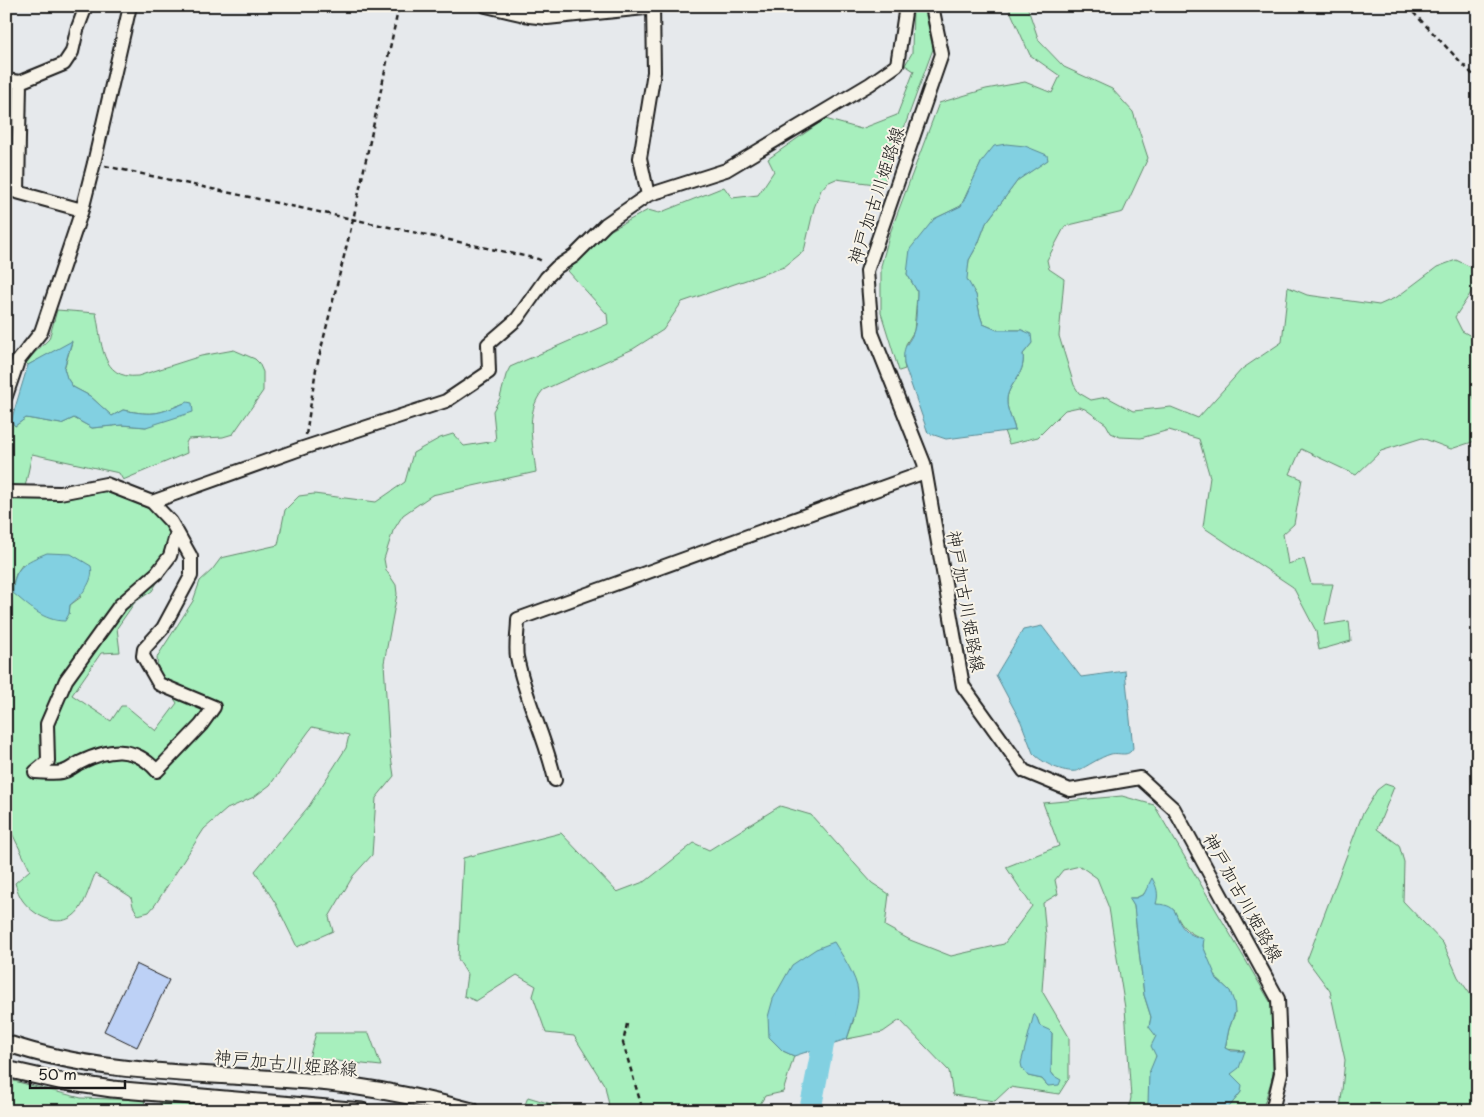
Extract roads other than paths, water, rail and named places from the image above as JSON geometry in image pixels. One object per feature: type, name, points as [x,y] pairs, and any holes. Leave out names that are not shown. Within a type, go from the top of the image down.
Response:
[{"type":"main road","name":"神戸加古川姫路線","points":[[6,1043],[58,1058],[109,1066],[345,1085],[425,1099],[472,1111]]},
{"type":"main road","points":[[6,1069],[59,1081],[112,1089],[362,1111]]},
{"type":"street","points":[[6,80],[20,82],[64,64],[72,52],[77,30],[86,6]]},
{"type":"street","points":[[6,396],[18,361],[41,332],[82,210],[130,6]]},
{"type":"street","points":[[486,6],[529,16],[547,18],[653,7],[654,72],[640,158],[648,196]]},
{"type":"street","points":[[152,502],[303,448],[446,401],[489,372],[488,344],[517,319],[546,278],[557,267],[574,256],[606,224],[648,196],[726,170],[870,84],[897,65],[906,6]]},
{"type":"street","name":"神戸加古川姫路線","points":[[932,6],[942,54],[867,272],[872,333],[924,463],[963,686],[1024,771],[1070,790],[1140,778],[1174,809],[1278,999],[1281,1073],[1272,1111]]},
{"type":"street","points":[[20,82],[12,191],[82,210]]},
{"type":"street","points":[[555,780],[516,656],[518,619],[925,472]]},
{"type":"street","points":[[6,492],[60,493],[106,484],[152,502],[178,532],[191,557],[191,576],[163,628],[144,650],[142,656],[158,684],[214,707],[201,725],[157,771],[131,753],[122,750],[91,758],[63,772],[35,772],[48,761],[47,724],[66,680],[120,605],[156,573],[170,556],[178,532]]},
{"type":"water","points":[[1006,144],[1025,146],[1047,155],[1048,160],[1018,180],[986,223],[969,260],[967,279],[976,295],[983,324],[997,330],[1022,330],[1031,334],[1032,343],[1023,354],[1022,369],[1009,390],[1007,402],[1015,430],[946,439],[928,433],[904,364],[905,348],[916,322],[917,291],[907,274],[910,249],[934,219],[961,206],[982,161],[994,146]]},
{"type":"water","points":[[72,341],[64,368],[67,378],[73,387],[90,396],[112,416],[123,410],[156,413],[187,402],[192,403],[193,412],[146,427],[122,425],[92,428],[74,418],[61,424],[26,418],[15,426],[11,421],[28,365]]},
{"type":"water","points":[[47,553],[71,554],[91,566],[92,572],[89,583],[83,593],[70,605],[69,614],[65,621],[43,616],[13,593],[15,577],[18,571],[32,559]]},
{"type":"water","points":[[1042,626],[1081,677],[1125,671],[1133,748],[1129,753],[1111,754],[1077,771],[1071,771],[1053,766],[1033,753],[1021,722],[996,675],[1023,630]]},
{"type":"water","points":[[1152,878],[1157,891],[1156,904],[1170,907],[1176,913],[1186,931],[1204,939],[1203,946],[1217,979],[1230,991],[1234,1002],[1235,1012],[1225,1048],[1231,1051],[1245,1051],[1239,1068],[1231,1074],[1242,1085],[1241,1092],[1226,1111],[1164,1111],[1148,1104],[1149,1073],[1156,1056],[1151,1046],[1156,1036],[1149,1027],[1151,1017],[1144,995],[1134,906],[1129,898],[1136,898],[1144,894]]},
{"type":"water","points":[[834,942],[852,973],[858,992],[856,1010],[847,1039],[794,1056],[783,1051],[769,1037],[768,1017],[773,999],[792,965],[816,949]]},
{"type":"water","points":[[1034,1014],[1040,1026],[1052,1033],[1051,1072],[1061,1080],[1059,1085],[1048,1086],[1042,1079],[1028,1076],[1022,1068],[1021,1063]]},
{"type":"waterway","points":[[810,1111],[826,1029],[826,1016]]}]
